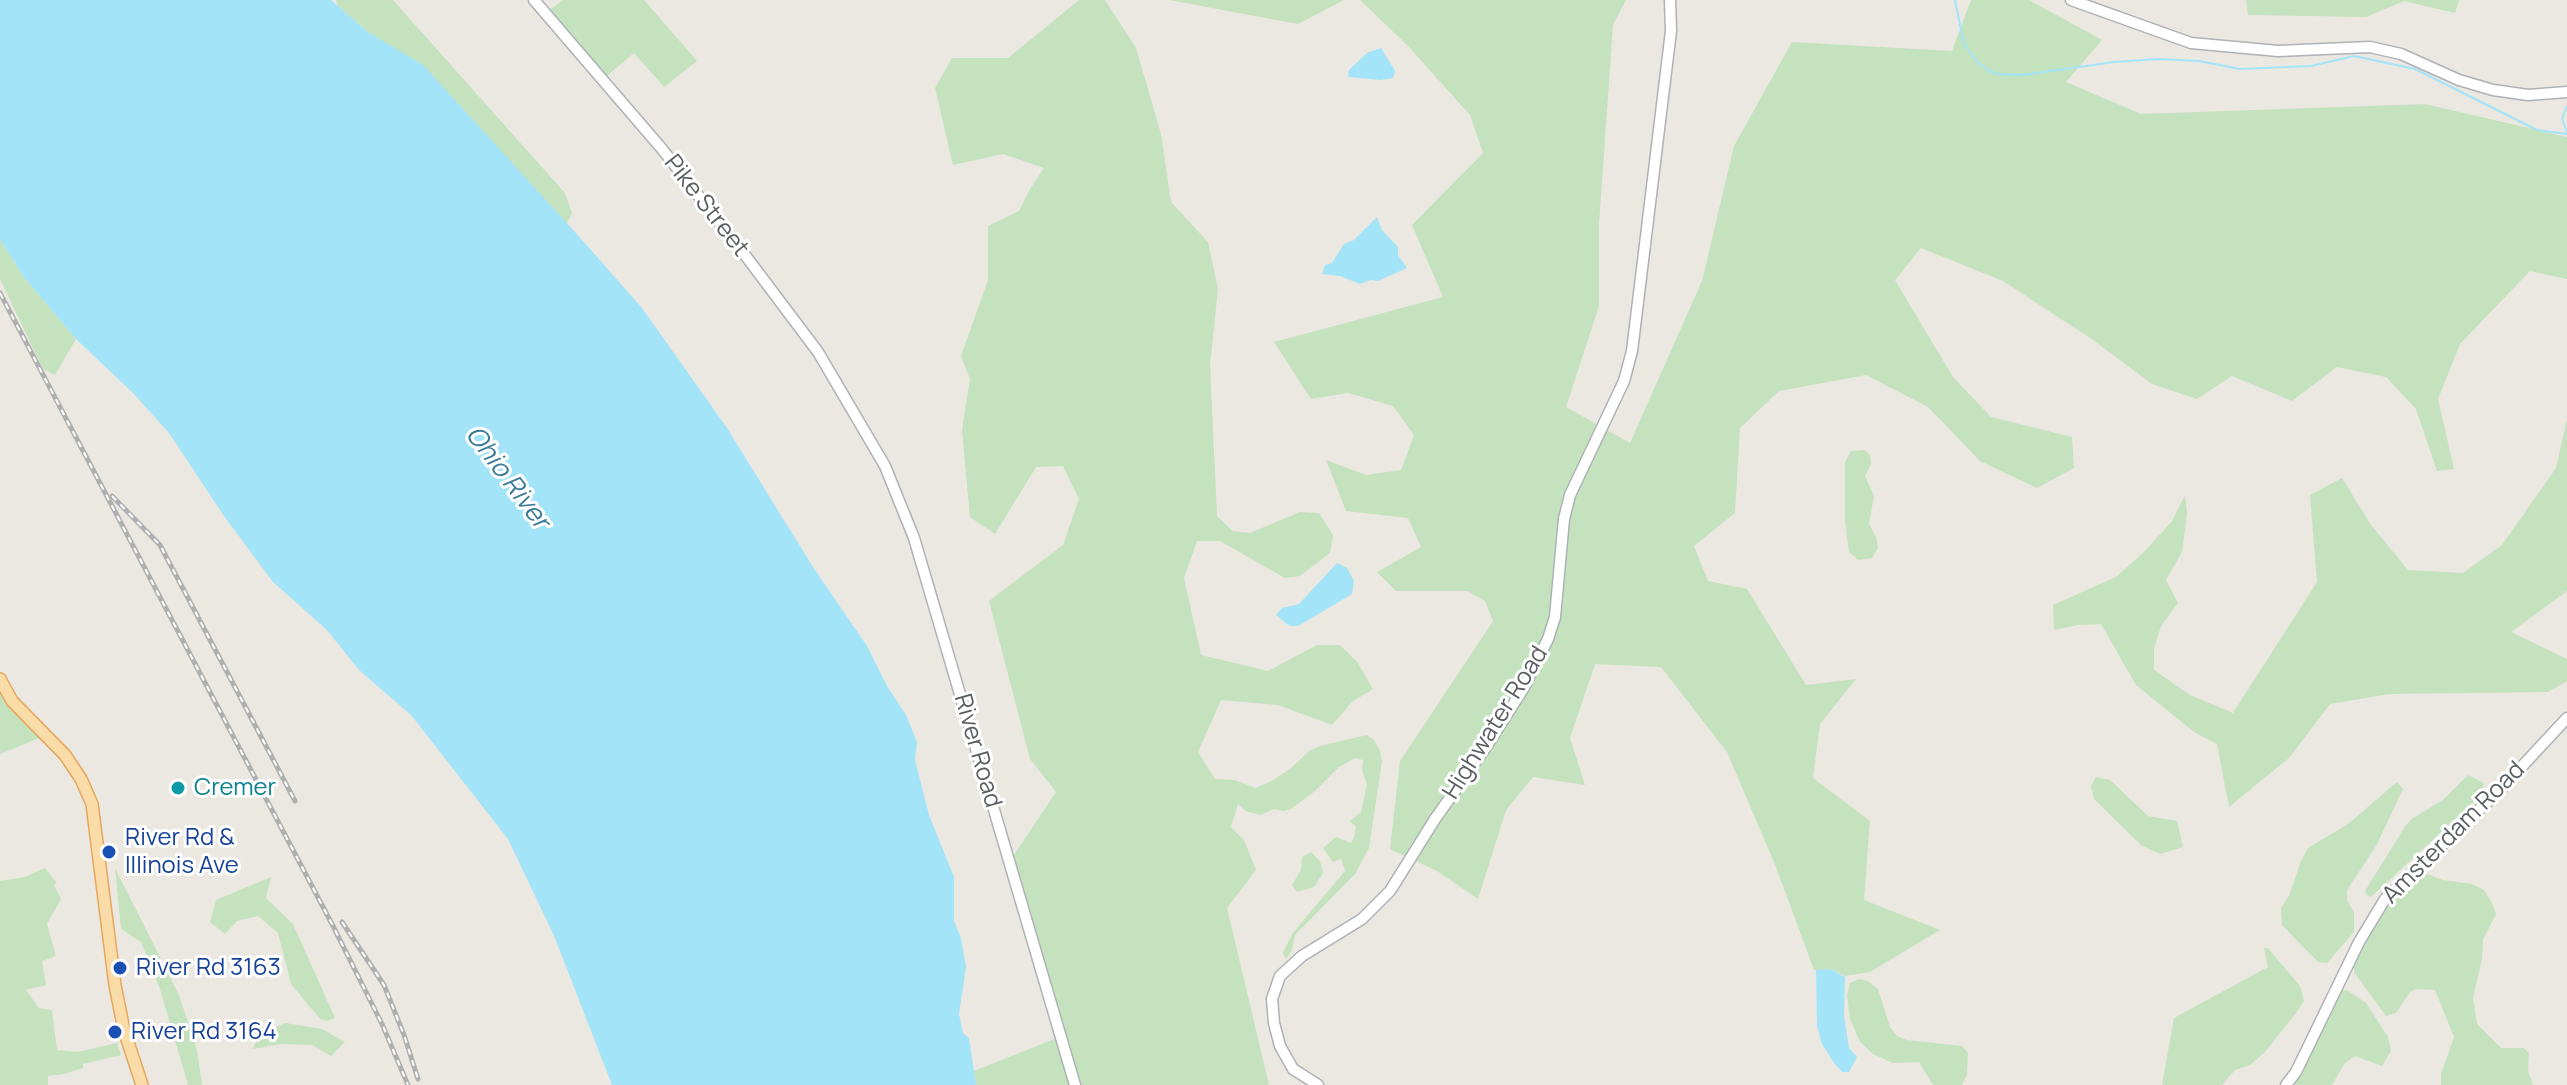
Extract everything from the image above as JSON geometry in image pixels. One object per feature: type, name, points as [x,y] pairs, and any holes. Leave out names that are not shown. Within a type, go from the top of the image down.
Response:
[{"type":"main road","points":[[0,679],[12,701],[65,755],[81,779],[92,804],[97,824],[112,973],[124,1030],[142,1085]]},
{"type":"street","name":"Pike Street","points":[[534,0],[662,149],[739,247],[818,352],[862,424]]},
{"type":"street","name":"Highwater Road","points":[[1318,1085],[1293,1069],[1280,1046],[1272,999],[1280,976],[1302,956],[1362,919],[1390,891],[1523,689],[1548,639],[1555,617],[1564,519],[1570,495],[1624,381],[1632,351],[1671,31],[1670,0]]},
{"type":"street","points":[[2071,0],[2197,44],[2288,51],[2370,47],[2401,54],[2459,80],[2493,90],[2528,95],[2567,92]]},
{"type":"street","name":"River Road","points":[[862,424],[885,466],[914,538],[1075,1085]]},
{"type":"street","name":"Amsterdam Road","points":[[2286,1085],[2296,1072],[2361,938],[2385,899],[2500,790],[2567,718]]},
{"type":"green space","points":[[336,0],[393,0],[565,193],[572,213],[563,231],[368,32],[337,5]]},
{"type":"green space","points":[[563,0],[644,0],[697,61],[664,87],[634,53],[602,80],[545,13]]},
{"type":"green space","points":[[1079,0],[1105,0],[1136,48],[1161,134],[1171,202],[1208,242],[1218,289],[1210,365],[1217,516],[1233,531],[1250,533],[1300,512],[1319,513],[1333,535],[1330,553],[1300,576],[1285,578],[1220,541],[1197,541],[1184,578],[1201,655],[1268,671],[1317,645],[1340,645],[1358,663],[1373,689],[1352,702],[1332,725],[1278,705],[1221,700],[1198,752],[1215,779],[1235,780],[1255,788],[1270,782],[1320,746],[1367,735],[1380,751],[1382,761],[1369,848],[1355,874],[1295,935],[1292,950],[1286,959],[1283,953],[1292,934],[1345,871],[1341,859],[1333,862],[1323,848],[1336,837],[1351,843],[1354,837],[1356,827],[1350,821],[1361,812],[1367,784],[1362,770],[1363,760],[1355,758],[1339,767],[1291,809],[1274,809],[1260,815],[1246,811],[1238,804],[1231,827],[1244,840],[1256,870],[1227,908],[1269,1085],[976,1085],[974,1071],[1062,1036],[1010,861],[1056,792],[1030,759],[989,601],[1063,545],[1079,499],[1063,466],[1036,467],[995,534],[970,517],[962,430],[970,379],[961,356],[988,280],[988,226],[1019,211],[1044,168],[1003,154],[953,165],[935,88],[952,58],[1008,58]]},
{"type":"green space","points":[[1169,0],[1344,0],[1298,24]]},
{"type":"green space","points":[[1360,0],[1626,0],[1613,25],[1599,224],[1599,306],[1566,407],[1630,443],[1702,281],[1734,146],[1792,42],[1952,51],[1971,0],[2029,0],[2102,40],[2066,82],[2141,114],[2425,104],[2567,137],[2567,279],[2530,271],[2460,344],[2438,399],[2454,469],[2437,471],[2416,409],[2386,377],[2337,367],[2292,401],[2232,376],[2197,399],[2152,384],[2093,340],[2003,281],[1921,248],[1895,280],[1953,377],[1991,417],[2072,437],[2074,468],[2037,488],[1980,461],[1928,407],[1866,375],[1779,391],[1740,428],[1735,513],[1694,546],[1708,581],[1747,589],[1806,685],[1856,679],[1820,724],[1813,778],[1870,821],[1864,900],[1940,930],[1870,972],[1845,976],[1831,969],[1814,970],[1776,867],[1727,752],[1661,667],[1595,664],[1570,738],[1585,785],[1533,777],[1506,810],[1478,899],[1437,871],[1390,849],[1400,761],[1493,621],[1485,601],[1467,591],[1396,591],[1377,572],[1421,547],[1408,518],[1346,511],[1326,460],[1366,475],[1401,470],[1414,435],[1393,406],[1348,393],[1311,399],[1274,342],[1443,297],[1412,225],[1483,153],[1470,115],[1408,46]]},
{"type":"green space","points":[[2246,0],[2459,0],[2455,13],[2404,1],[2366,17],[2248,15]]},
{"type":"green space","points":[[0,239],[23,276],[76,339],[55,375],[43,369],[0,279]]},
{"type":"green space","points":[[2567,419],[2567,591],[2511,632],[2567,659],[2567,681],[2548,692],[2389,694],[2330,704],[2289,758],[2229,807],[2217,744],[2194,732],[2136,685],[2101,624],[2054,630],[2053,605],[2116,577],[2172,521],[2185,495],[2187,514],[2182,552],[2166,580],[2178,603],[2161,626],[2154,649],[2154,670],[2190,695],[2233,713],[2317,582],[2310,495],[2342,478],[2371,525],[2408,570],[2463,573],[2502,545],[2556,468]]},
{"type":"green space","points":[[1865,450],[1870,455],[1871,464],[1865,476],[1874,496],[1869,524],[1878,548],[1872,558],[1858,560],[1849,552],[1845,520],[1845,462],[1851,451]]},
{"type":"green space","points":[[0,679],[47,735],[0,754]]},
{"type":"green space","points":[[2468,775],[2484,783],[2482,794],[2371,897],[2367,895],[2365,891],[2406,825],[2443,800]]},
{"type":"green space","points":[[2096,777],[2110,780],[2148,816],[2177,821],[2183,847],[2160,854],[2141,845],[2094,799],[2091,786]]},
{"type":"green space","points":[[2397,782],[2403,789],[2376,846],[2347,890],[2347,900],[2354,912],[2354,932],[2327,963],[2318,962],[2282,925],[2281,908],[2289,896],[2301,861],[2308,848],[2348,824]]},
{"type":"green space","points":[[1311,852],[1320,861],[1323,873],[1314,887],[1297,892],[1292,885],[1301,870],[1302,857]]},
{"type":"green space","points":[[45,868],[57,883],[54,885],[61,899],[47,924],[56,956],[42,961],[46,985],[26,990],[39,1008],[52,1010],[57,1050],[78,1052],[117,1043],[121,1055],[83,1064],[83,1068],[64,1074],[48,1076],[48,1085],[0,1085],[0,881],[25,877]]},
{"type":"green space","points":[[115,868],[179,995],[197,1050],[202,1085],[188,1085],[160,989],[141,942],[121,929]]},
{"type":"green space","points":[[2421,872],[2443,880],[2472,884],[2484,890],[2492,903],[2496,914],[2483,940],[2473,998],[2477,1024],[2501,1048],[2524,1048],[2529,1053],[2528,1071],[2533,1085],[2441,1085],[2441,1074],[2454,1037],[2435,990],[2416,989],[2410,992],[2396,1013],[2386,1016],[2354,972],[2354,963],[2381,914],[2410,878]]},
{"type":"green space","points":[[271,877],[266,898],[293,924],[335,1018],[327,1021],[320,1019],[291,984],[278,933],[258,916],[237,921],[225,934],[210,922],[216,900]]},
{"type":"green space","points":[[2264,948],[2268,948],[2300,986],[2304,1001],[2296,1013],[2265,1052],[2250,1065],[2235,1070],[2222,1085],[2162,1085],[2174,1018],[2268,967]]},
{"type":"green space","points":[[1859,979],[1868,981],[1878,989],[1890,1027],[1897,1036],[1907,1040],[1962,1046],[1968,1053],[1967,1075],[1962,1085],[1933,1085],[1919,1062],[1893,1063],[1873,1054],[1860,1042],[1850,1019],[1847,995],[1850,983]]},
{"type":"green space","points":[[2347,990],[2366,1003],[2388,1037],[2391,1051],[2382,1066],[2355,1056],[2345,1063],[2332,1085],[2295,1085],[2331,1008],[2341,991]]},
{"type":"green space","points":[[285,1023],[322,1029],[345,1042],[331,1056],[312,1045],[281,1044],[253,1049],[258,1035]]},
{"type":"water","name":"Ohio River","points":[[0,0],[331,0],[368,32],[423,65],[584,242],[642,308],[727,428],[813,567],[867,646],[906,715],[917,742],[915,760],[929,815],[954,877],[954,921],[961,938],[966,967],[959,1014],[963,1033],[969,1038],[976,1085],[612,1085],[555,938],[508,839],[411,715],[359,670],[327,630],[273,582],[224,516],[169,433],[133,393],[76,339],[23,276],[0,239]]},
{"type":"water","points":[[1381,48],[1395,71],[1393,78],[1348,77],[1349,70],[1367,53]]},
{"type":"water","points":[[1377,217],[1382,230],[1398,247],[1398,255],[1407,268],[1378,281],[1360,284],[1340,276],[1322,274],[1325,265],[1332,263],[1344,244],[1354,240]]},
{"type":"water","points":[[1337,563],[1347,568],[1354,581],[1352,594],[1298,626],[1290,626],[1276,615],[1282,608],[1299,604]]},
{"type":"water","points":[[1831,969],[1845,977],[1844,1015],[1849,1048],[1857,1057],[1849,1072],[1842,1072],[1834,1063],[1822,1044],[1817,1026],[1816,970]]},
{"type":"waterway","points":[[1955,0],[1964,44],[1978,63],[1995,74],[2023,75],[2158,59],[2199,61],[2240,69],[2311,66],[2354,56],[2415,69],[2537,130],[2567,134]]},
{"type":"waterway","points":[[2567,106],[2562,119],[2567,132]]},
{"type":"railway","points":[[0,293],[333,926],[382,1024],[408,1085]]},
{"type":"railway","points":[[112,496],[160,545],[295,801]]},
{"type":"railway","points":[[342,922],[384,985],[418,1079]]},
{"type":"place","name":"Cremer","points":[[178,788]]},
{"type":"place","name":"River Rd & Illinois Ave","points":[[109,852]]},
{"type":"place","name":"River Rd 3163","points":[[120,968]]},
{"type":"place","name":"River Rd 3164","points":[[115,1032]]}]
